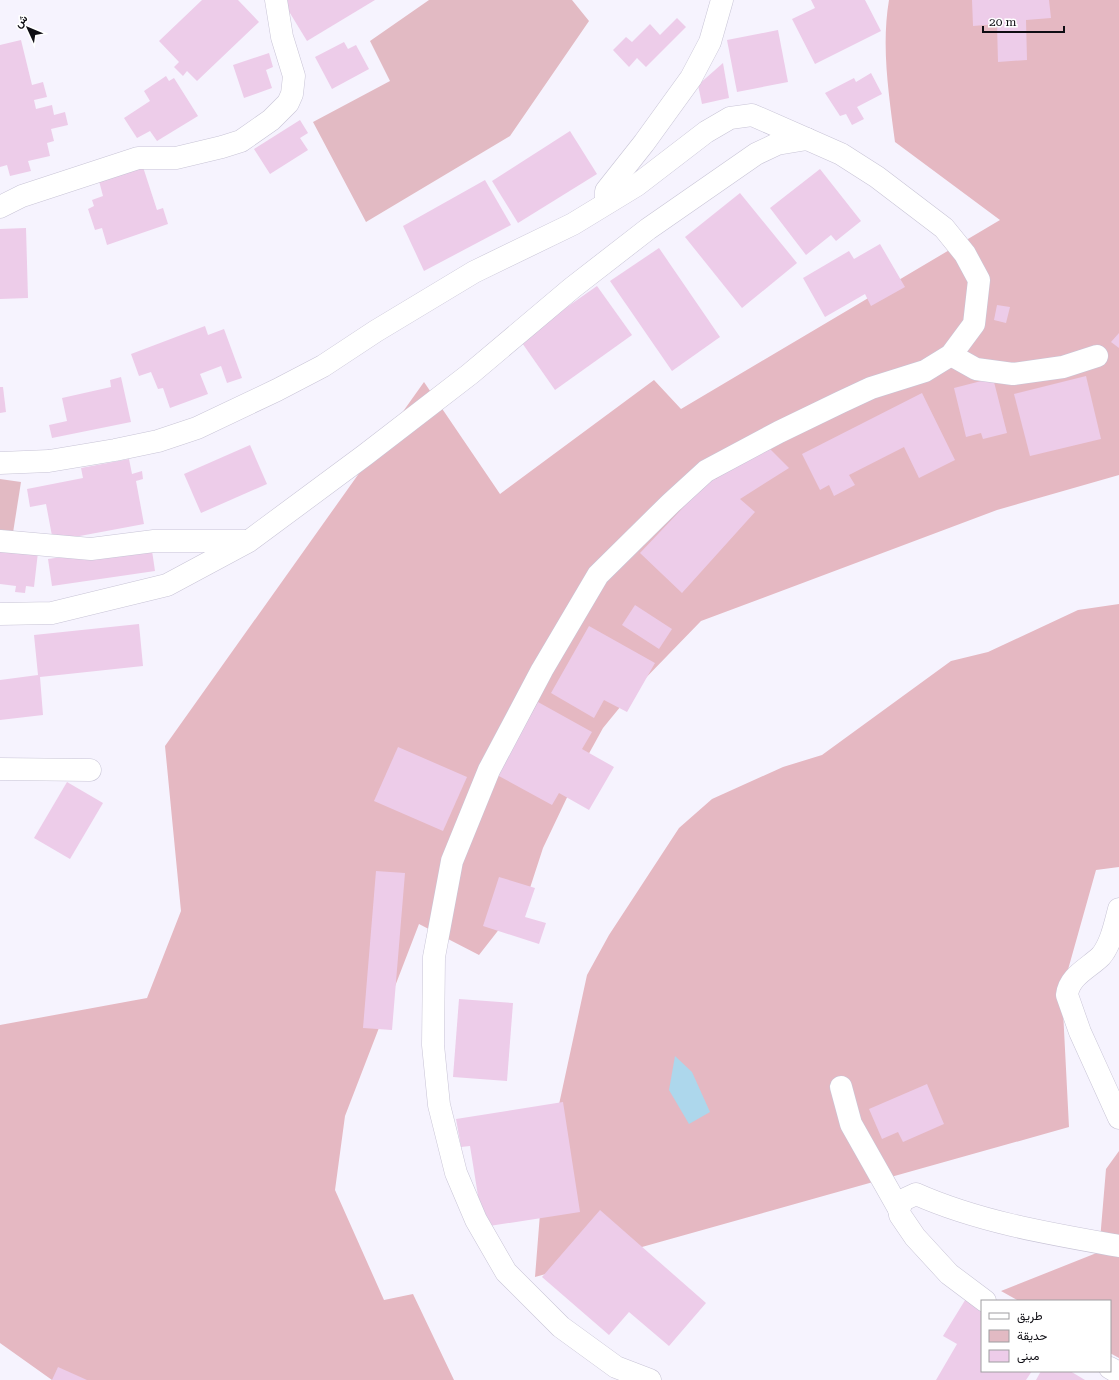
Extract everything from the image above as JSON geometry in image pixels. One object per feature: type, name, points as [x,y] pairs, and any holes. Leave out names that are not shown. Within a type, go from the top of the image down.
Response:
[{"type":"street","points":[[0,207],[30,193],[138,158],[176,158],[241,141],[271,120],[288,103],[292,94],[294,76],[282,36],[276,0]]},
{"type":"street","points":[[606,204],[606,191],[691,78],[710,42],[722,0]]},
{"type":"street","points":[[0,463],[49,461],[116,450],[158,441],[197,428],[323,366],[376,331],[474,272],[573,224],[637,185],[706,132],[730,118],[752,115],[841,154],[877,177],[944,228],[965,254],[979,280],[977,307],[974,324],[951,355],[925,371],[871,388],[835,405],[779,432],[706,471],[671,503],[598,575],[542,670],[489,770],[452,861],[434,957],[433,1045],[439,1105],[456,1173],[476,1220],[506,1272],[561,1327],[616,1367],[650,1380]]},
{"type":"street","points":[[0,614],[52,613],[167,585],[249,541],[365,455],[470,374],[572,288],[648,229],[756,154],[777,144],[807,140]]},
{"type":"street","points":[[951,355],[976,369],[1013,374],[1063,367],[1096,356]]},
{"type":"street","points":[[0,541],[91,549],[154,541],[249,541]]},
{"type":"street","points":[[0,769],[90,770]]},
{"type":"street","points":[[1119,909],[1106,948],[1101,956],[1072,981],[1067,995],[1080,1032],[1119,1118]]},
{"type":"street","points":[[841,1087],[851,1124],[900,1215],[915,1237],[949,1274],[984,1300]]},
{"type":"street","points":[[898,1209],[903,1200],[916,1194],[951,1209],[1029,1228],[1119,1246]]},
{"type":"green space","points":[[429,0],[572,0],[589,21],[510,136],[366,222],[313,122],[390,81],[370,41]]},
{"type":"green space","points":[[0,479],[21,482],[12,539],[0,537]]},
{"type":"shaded area","points":[[889,0],[1119,0],[1119,475],[997,510],[701,621],[634,690],[603,728],[581,768],[543,848],[529,891],[479,955],[419,924],[345,1116],[335,1190],[384,1300],[413,1294],[454,1380],[52,1380],[0,1343],[0,1025],[147,998],[181,911],[165,746],[424,382],[500,494],[654,380],[681,409],[1000,220],[895,142],[888,89],[886,53]]},
{"type":"shaded area","points":[[1119,604],[1119,867],[1096,870],[1062,991],[1069,1127],[535,1277],[544,1163],[555,1123],[587,975],[609,935],[679,828],[712,799],[783,767],[822,755],[951,661],[988,652],[1078,610]]},
{"type":"shaded area","points":[[1119,1151],[1119,1358],[1111,1354],[1111,1300],[1017,1300],[1001,1291],[1099,1252],[1106,1169]]},
{"type":"water","points":[[675,1056],[692,1072],[710,1112],[689,1124],[669,1090]]},
{"type":"building","points":[[202,0],[238,0],[259,22],[197,81],[187,71],[183,76],[174,67],[179,62],[159,41]]},
{"type":"building","points":[[282,0],[375,0],[307,41]]},
{"type":"building","points":[[811,0],[865,0],[881,31],[815,64],[792,19],[815,8]]},
{"type":"building","points":[[972,0],[1049,0],[1051,18],[1026,20],[1027,60],[998,62],[997,24],[973,26]]},
{"type":"building","points":[[677,18],[686,27],[646,67],[637,58],[629,67],[613,50],[626,37],[632,42],[650,24],[660,35]]},
{"type":"building","points":[[778,30],[788,82],[737,92],[727,40]]},
{"type":"building","points":[[21,40],[32,85],[43,82],[47,97],[34,100],[36,109],[52,105],[54,115],[65,112],[68,125],[51,129],[54,141],[47,143],[50,156],[28,161],[31,171],[10,176],[7,165],[0,167],[0,45]]},
{"type":"building","points":[[344,42],[348,49],[356,45],[369,69],[332,89],[315,57]]},
{"type":"building","points":[[269,53],[273,67],[266,70],[272,88],[244,98],[233,65]]},
{"type":"building","points":[[723,63],[729,98],[702,104],[698,85]]},
{"type":"building","points":[[871,73],[882,94],[857,107],[864,119],[852,125],[846,114],[840,116],[825,93],[854,78],[856,82]]},
{"type":"building","points":[[166,76],[169,81],[174,78],[198,116],[157,141],[150,131],[137,138],[124,118],[150,101],[144,91]]},
{"type":"building","points":[[300,120],[308,133],[300,138],[308,150],[270,174],[254,149]]},
{"type":"building","points":[[570,131],[597,174],[518,223],[492,181]]},
{"type":"building","points":[[143,167],[157,210],[163,208],[168,224],[107,245],[102,228],[95,230],[88,209],[94,206],[92,200],[103,196],[99,181]]},
{"type":"building","points":[[820,169],[861,221],[836,241],[831,235],[806,255],[770,208]]},
{"type":"building","points":[[485,180],[511,225],[424,271],[403,226]]},
{"type":"building","points":[[740,193],[797,263],[742,308],[685,237]]},
{"type":"building","points":[[26,228],[28,298],[0,299],[0,229]]},
{"type":"building","points":[[880,244],[905,287],[871,306],[865,294],[825,317],[803,278],[849,251],[854,259]]},
{"type":"building","points":[[659,248],[720,337],[672,371],[610,281]]},
{"type":"building","points":[[597,286],[632,335],[555,390],[520,340]]},
{"type":"building","points":[[997,305],[1010,307],[1006,323],[994,320]]},
{"type":"building","points":[[205,326],[208,335],[224,329],[242,378],[227,383],[221,366],[200,374],[208,394],[170,408],[163,388],[158,389],[151,372],[139,376],[131,354]]},
{"type":"building","points":[[1119,333],[1119,348],[1111,342]]},
{"type":"building","points":[[1086,376],[1101,439],[1030,456],[1014,394]]},
{"type":"building","points":[[121,377],[131,422],[52,438],[49,425],[67,421],[62,398],[111,387],[110,380]]},
{"type":"building","points":[[993,378],[1007,433],[983,439],[981,433],[966,437],[954,388]]},
{"type":"building","points":[[0,387],[3,387],[6,412],[0,413]]},
{"type":"building","points":[[922,393],[955,460],[919,478],[904,447],[849,475],[855,485],[834,496],[829,485],[820,490],[802,454]]},
{"type":"building","points":[[765,444],[789,468],[740,499],[755,512],[682,593],[640,553],[713,476],[716,479]]},
{"type":"building","points":[[250,445],[267,484],[201,513],[184,474]]},
{"type":"building","points":[[129,459],[132,474],[142,471],[143,479],[136,481],[144,524],[53,541],[46,504],[30,507],[27,489],[83,478],[81,468]]},
{"type":"building","points":[[151,544],[155,571],[52,586],[48,559]]},
{"type":"building","points":[[0,548],[38,552],[34,587],[26,586],[25,593],[15,592],[16,586],[0,584]]},
{"type":"building","points":[[635,605],[672,629],[659,649],[622,625]]},
{"type":"building","points":[[139,624],[143,666],[40,677],[43,715],[0,720],[0,680],[38,675],[34,635]]},
{"type":"building","points":[[589,626],[655,663],[627,712],[604,700],[594,718],[551,693]]},
{"type":"building","points":[[538,702],[592,732],[582,749],[614,767],[589,810],[559,793],[552,805],[497,775]]},
{"type":"building","points":[[398,747],[467,777],[443,831],[374,801]]},
{"type":"building","points":[[67,782],[103,803],[70,859],[34,838]]},
{"type":"building","points":[[376,871],[405,873],[392,1030],[363,1028]]},
{"type":"building","points":[[499,877],[535,888],[525,917],[546,923],[539,944],[483,926]]},
{"type":"building","points":[[459,999],[513,1003],[507,1081],[453,1077]]},
{"type":"building","points":[[927,1084],[944,1124],[903,1142],[898,1132],[882,1139],[869,1109]]},
{"type":"building","points":[[563,1102],[580,1212],[483,1227],[470,1146],[461,1147],[456,1119]]},
{"type":"building","points":[[600,1210],[706,1303],[669,1346],[629,1312],[609,1335],[542,1277]]},
{"type":"building","points":[[967,1297],[981,1305],[981,1372],[1031,1372],[1026,1380],[936,1380],[957,1344],[943,1336]]},
{"type":"building","points":[[58,1367],[87,1380],[52,1380]]},
{"type":"building","points":[[1040,1372],[1072,1372],[1085,1380],[1036,1380]]}]
